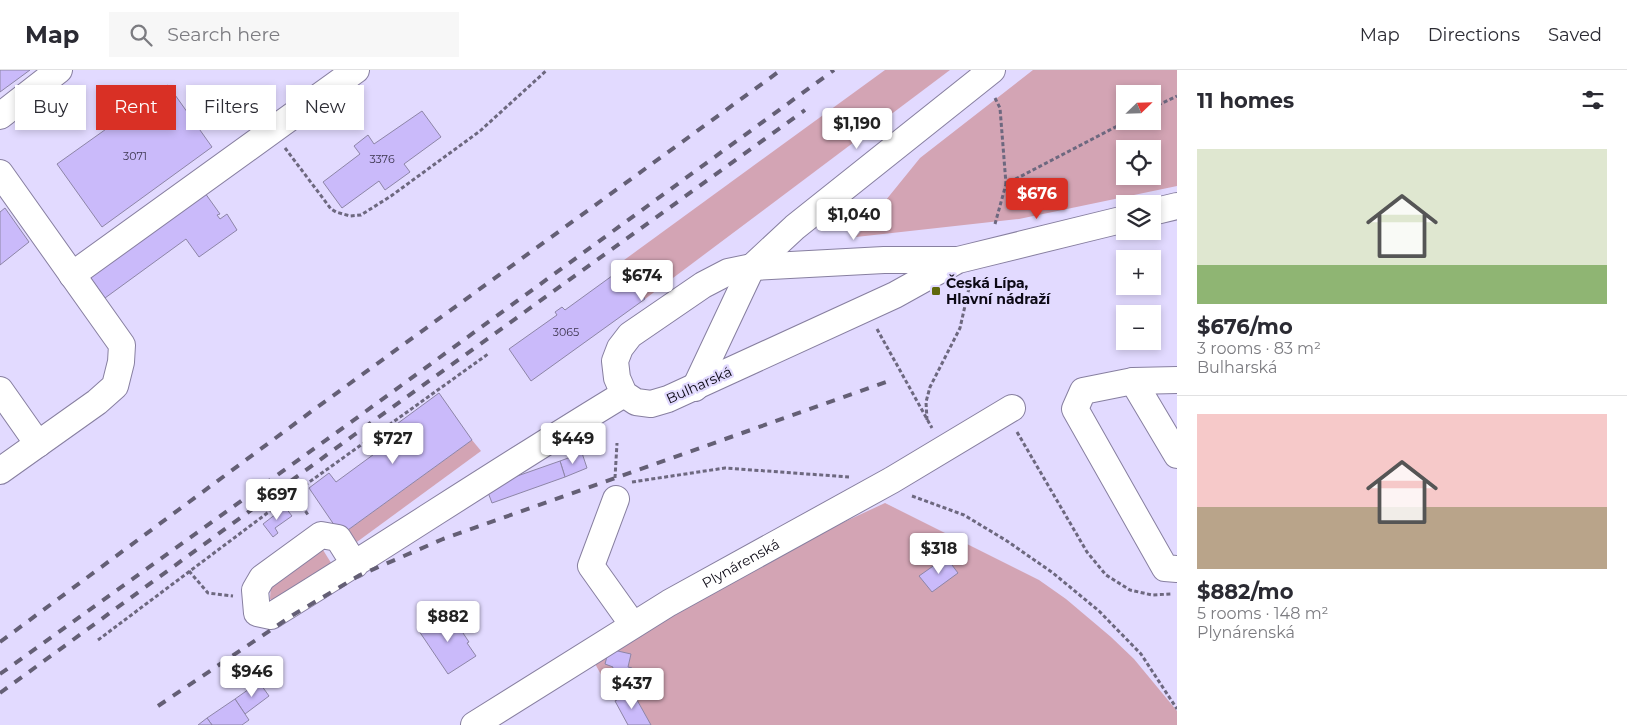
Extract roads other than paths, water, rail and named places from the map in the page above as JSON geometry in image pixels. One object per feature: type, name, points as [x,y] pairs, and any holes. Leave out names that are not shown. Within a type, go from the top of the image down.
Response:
[{"type":"street","points":[[0,116],[59,70]]},
{"type":"street","points":[[72,275],[356,70]]},
{"type":"street","points":[[694,388],[752,267],[795,227],[993,82]]},
{"type":"street","points":[[0,173],[122,345],[121,362],[115,386],[97,402],[0,471]]},
{"type":"street","points":[[1161,210],[1177,206]]},
{"type":"street","name":"Bulharská","points":[[958,260],[895,295],[668,399],[651,404],[636,402],[624,394],[617,378],[615,361],[620,348],[630,336],[702,285],[728,272],[752,267],[884,260],[958,260],[1116,221]]},
{"type":"street","points":[[1177,380],[1133,381],[1083,391],[1075,409],[1165,568],[1177,569]]},
{"type":"street","points":[[1133,381],[1177,455]]},
{"type":"street","points":[[0,390],[38,444]]},
{"type":"street","points":[[354,565],[338,538],[321,535],[262,578],[255,590],[257,613],[271,616],[354,565],[624,394]]},
{"type":"street","name":"Plynárenská","points":[[474,725],[669,603],[882,485],[1009,410]]},
{"type":"street","points":[[616,492],[592,566],[633,625]]},
{"type":"railway","points":[[0,642],[312,411],[781,70]]},
{"type":"railway","points":[[0,674],[347,425],[834,70]]},
{"type":"railway","points":[[0,693],[805,110]]},
{"type":"railway","points":[[158,706],[293,615],[360,575],[443,539],[889,381]]},
{"type":"place","name":"Česká Lípa, Hlavní nádraží","points":[[936,291]]}]
